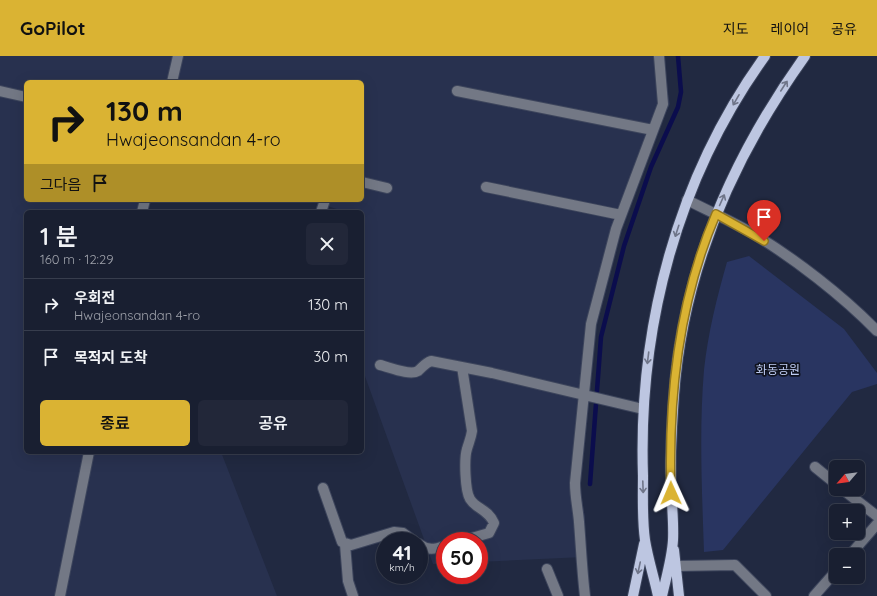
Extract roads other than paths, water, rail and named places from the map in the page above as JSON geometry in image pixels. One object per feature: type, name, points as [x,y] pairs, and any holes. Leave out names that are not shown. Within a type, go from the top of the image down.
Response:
[{"type":"main road","points":[[658,596],[645,540],[642,455],[643,409],[650,335],[663,275],[687,200],[718,131],[765,56]]},
{"type":"main road","points":[[679,596],[673,540],[671,470],[674,394],[678,357],[690,295],[716,214],[744,151],[765,115],[805,56]]},
{"type":"main road","points":[[633,596],[645,540]]},
{"type":"main road","points":[[662,596],[673,540]]},
{"type":"street","points":[[172,80],[178,56]]},
{"type":"street","points":[[585,596],[581,569],[579,520],[575,500],[586,396],[591,324],[621,215],[664,104],[659,56]]},
{"type":"street","points":[[0,91],[24,97]]},
{"type":"street","points":[[457,91],[653,130]]},
{"type":"street","points":[[364,182],[387,188]]},
{"type":"street","points":[[486,187],[621,215]]},
{"type":"street","points":[[687,200],[754,235],[801,267],[857,312],[877,331]]},
{"type":"street","points":[[380,365],[411,372],[418,370],[431,361],[643,409]]},
{"type":"street","points":[[462,367],[472,431],[466,456],[467,493],[470,500],[491,516],[494,523],[488,533]]},
{"type":"street","points":[[60,596],[89,454]]},
{"type":"street","points":[[815,468],[829,479]]},
{"type":"street","points":[[323,488],[342,542],[345,544],[348,581],[353,596]]},
{"type":"street","points":[[851,496],[877,516]]},
{"type":"street","points":[[856,548],[877,524]]},
{"type":"street","points":[[345,544],[351,545],[376,537]]},
{"type":"street","points":[[676,566],[735,565],[766,596]]},
{"type":"street","points":[[547,569],[558,596]]},
{"type":"street","points":[[814,596],[829,579]]},
{"type":"waterway","points":[[590,484],[601,337],[624,246],[651,167],[678,107],[681,92],[678,56]]},
{"type":"park label","name":"화동공원","points":[[778,370]]}]
